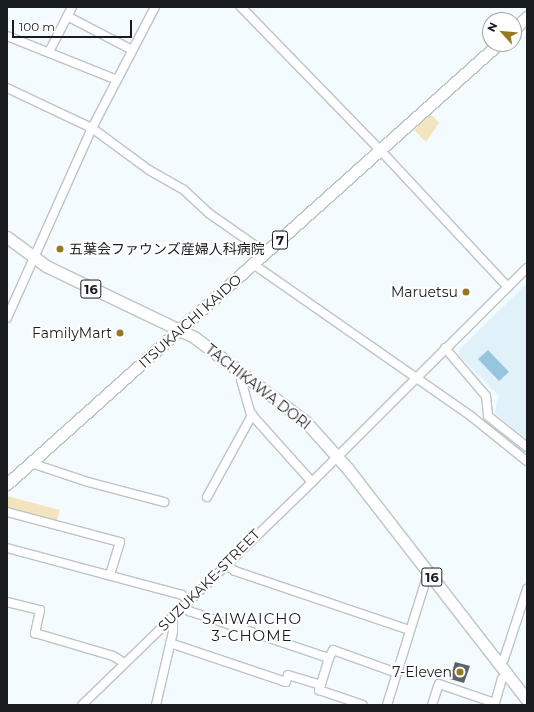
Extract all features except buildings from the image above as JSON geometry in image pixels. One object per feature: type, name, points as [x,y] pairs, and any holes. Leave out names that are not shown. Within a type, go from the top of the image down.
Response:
[{"type":"main road","name":"ITSUKAICHI KAIDO","points":[[7,484],[381,151],[489,52]]},
{"type":"main road","name":"TACHIKAWA DORI","points":[[7,237],[34,258],[74,281],[194,337],[245,374],[306,422],[337,456],[527,700]]},
{"type":"street","points":[[49,52],[72,7]]},
{"type":"street","points":[[7,318],[92,128],[155,7]]},
{"type":"street","points":[[241,7],[381,151],[508,286]]},
{"type":"street","points":[[67,16],[132,50]]},
{"type":"street","points":[[7,36],[117,80]]},
{"type":"street","points":[[7,88],[92,128],[149,170],[184,190],[210,214],[266,253]]},
{"type":"street","points":[[253,264],[472,417],[527,461]]},
{"type":"street","name":"SUZUKAKE-STREET","points":[[82,705],[225,564],[312,482],[527,268]]},
{"type":"street","points":[[445,348],[486,396],[488,416],[527,447]]},
{"type":"street","points":[[245,374],[241,380],[252,415],[312,482]]},
{"type":"street","points":[[207,497],[252,415]]},
{"type":"street","points":[[31,463],[88,482],[164,502]]},
{"type":"street","points":[[7,512],[120,542],[110,575]]},
{"type":"street","points":[[7,548],[184,595],[188,611],[329,658]]},
{"type":"street","points":[[225,564],[235,571],[410,630]]},
{"type":"street","points":[[387,705],[396,672],[426,580],[431,576]]},
{"type":"street","points":[[499,664],[504,659],[527,589]]},
{"type":"street","points":[[7,602],[40,610],[35,633],[112,656],[124,663]]},
{"type":"street","points":[[156,705],[173,624],[169,620]]},
{"type":"street","points":[[170,643],[286,682],[288,675],[321,685]]},
{"type":"street","points":[[363,705],[319,690],[333,650],[396,672]]},
{"type":"street","points":[[432,705],[438,684],[481,702],[495,703],[502,679],[507,675]]},
{"type":"shaded area","points":[[431,114],[439,123],[426,142],[414,130]]},
{"type":"shaded area","points":[[527,283],[527,439],[497,415],[495,411],[499,396],[460,356],[459,350]]},
{"type":"shaded area","points":[[7,496],[60,510],[57,521],[7,507]]},
{"type":"water","points":[[488,350],[509,372],[499,381],[478,359]]},
{"type":"place","name":"五葉会ファウンズ産婦人科病院","points":[[60,249]]},
{"type":"place","name":"Maruetsu","points":[[466,292]]},
{"type":"place","name":"FamilyMart","points":[[120,333]]},
{"type":"place","name":"7-Eleven","points":[[460,672]]},
{"type":"district","name":"SAIWAICHO 3-CHOME","points":[[252,626]]}]
